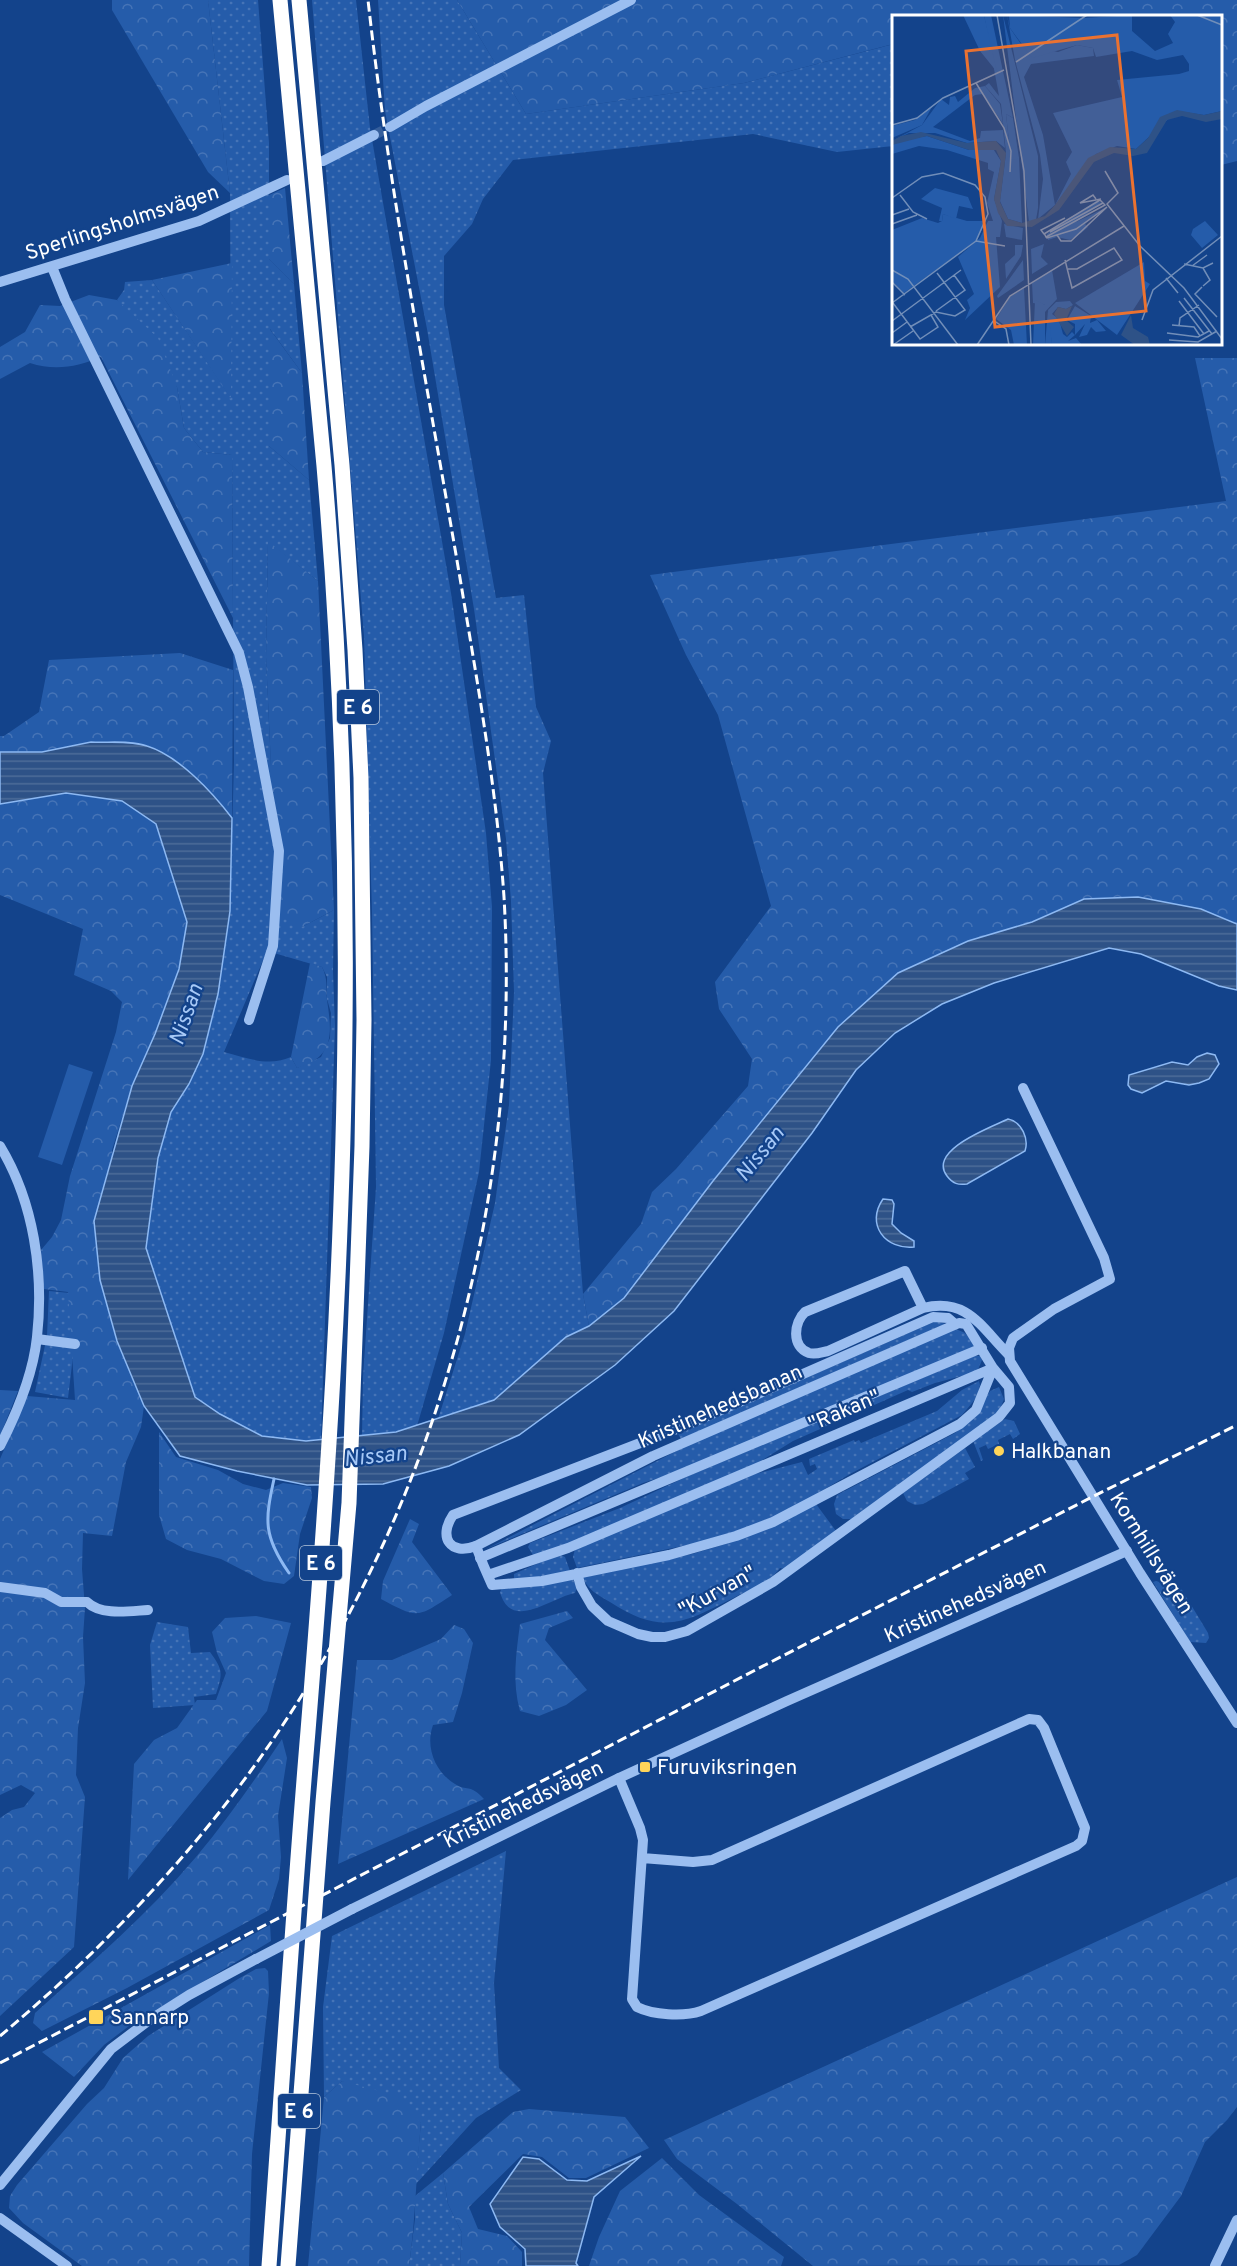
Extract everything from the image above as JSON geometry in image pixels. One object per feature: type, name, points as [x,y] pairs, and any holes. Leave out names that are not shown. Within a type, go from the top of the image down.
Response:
[{"type":"highway","name":"E 6","points":[[269,2266],[339,1272],[345,999],[343,778],[337,653],[324,469],[280,0]]},
{"type":"highway","name":"E 6","points":[[288,2266],[322,1812],[349,1503],[364,1043],[361,778],[355,650],[342,465],[299,0]]},
{"type":"street","points":[[390,127],[631,0]]},
{"type":"street","points":[[323,161],[374,135]]},
{"type":"street","name":"Sperlingsholmsvägen","points":[[0,282],[200,221],[287,180]]},
{"type":"street","points":[[52,267],[64,299],[239,653],[279,851],[273,946],[249,1020]]},
{"type":"street","points":[[1008,1354],[1013,1338],[1054,1309],[1110,1279],[1104,1258],[1023,1088]]},
{"type":"street","points":[[0,1146],[25,1199],[34,1243],[39,1287],[37,1339],[27,1381],[14,1420],[0,1446]]},
{"type":"street","points":[[923,1308],[905,1271],[805,1312],[796,1325],[798,1341],[807,1353],[816,1354],[828,1351],[923,1308],[936,1305],[949,1306],[966,1324],[993,1368],[976,1410],[960,1424],[773,1522],[706,1546],[542,1581],[492,1585],[477,1546],[462,1549],[453,1547],[448,1542],[447,1527],[453,1515],[687,1425],[933,1317],[963,1321]]},
{"type":"street","name":"Kornhillsvägen","points":[[963,1321],[981,1324],[1008,1354],[1010,1361],[1127,1551],[1237,1723]]},
{"type":"street","name":"Kristinehedsbanan","points":[[477,1546],[653,1456],[963,1321]]},
{"type":"street","points":[[37,1339],[75,1344]]},
{"type":"street","points":[[480,1558],[982,1348]]},
{"type":"street","name":"\"Rakan\"","points":[[488,1575],[568,1548],[993,1368]]},
{"type":"street","name":"\"Kurvan\"","points":[[577,1573],[581,1587],[592,1606],[608,1621],[638,1634],[665,1637],[698,1626],[773,1582],[1006,1410],[1010,1403],[1009,1387],[993,1368]]},
{"type":"street","name":"Kristinehedsvägen","points":[[0,2185],[111,2049],[148,2021],[189,1995],[352,1910],[619,1778],[797,1696],[1127,1551]]},
{"type":"street","points":[[0,1587],[45,1593],[61,1602],[87,1602],[91,1606],[108,1610],[147,1610]]},
{"type":"street","points":[[619,1778],[642,1833],[632,1995],[637,2007],[645,2010],[690,2014],[711,2007],[1076,1846],[1082,1841],[1085,1828],[1044,1728],[1038,1720],[1029,1719],[712,1860],[693,1862],[642,1858]]},
{"type":"street","points":[[0,2218],[66,2266]]},
{"type":"street","points":[[1215,2266],[1237,2220]]},
{"type":"green space","points":[[112,0],[208,0],[230,193],[208,172],[112,10]]},
{"type":"green space","points":[[208,0],[258,0],[269,143],[269,259],[294,284],[302,373],[270,329],[269,446],[309,480],[318,581],[268,542],[266,657],[271,766],[302,927],[334,910],[335,1027],[321,1439],[306,1441],[262,1436],[220,1414],[195,1397],[146,1248],[158,1158],[171,1112],[189,1084],[203,1054],[218,994],[230,911],[234,762],[232,455],[203,452],[184,428],[177,387],[117,300],[124,290],[125,282],[152,280],[231,398],[230,193]],"holes":[[[267,951],[322,967],[327,977],[327,999],[331,1013],[330,1038],[321,1057],[297,1068],[291,1057],[266,1061],[224,1052]]]},
{"type":"green space","points":[[312,0],[356,0],[370,128],[451,593],[486,833],[492,907],[491,1060],[479,1172],[444,1333],[417,1426],[396,1432],[362,1436],[363,1377],[376,1187],[372,913],[364,636]]},
{"type":"green space","points":[[378,0],[457,0],[526,114],[744,83],[892,45],[892,146],[837,152],[753,134],[513,160],[483,199],[472,224],[444,256],[444,305],[496,598],[524,595],[536,707],[551,741],[543,773],[583,1294],[589,1326],[566,1337],[494,1400],[438,1419],[465,1334],[495,1203],[509,1105],[514,992],[511,901],[506,839],[474,609],[427,329],[385,111]]},
{"type":"green space","points":[[457,0],[1237,0],[1237,161],[1222,165],[1222,15],[892,15],[892,44],[744,83],[526,114]]},
{"type":"green space","points":[[285,188],[294,284],[269,259],[269,195]]},
{"type":"green space","points":[[232,263],[231,399],[152,280]]},
{"type":"green space","points":[[89,295],[117,300],[158,338],[177,387],[184,428],[203,452],[232,455],[233,618],[101,357],[66,367],[48,367],[30,363],[0,379],[0,347],[25,332],[40,305],[60,306]]},
{"type":"green space","points":[[269,328],[302,373],[309,480],[269,446]]},
{"type":"green space","points":[[1195,358],[1237,358],[1237,924],[1201,909],[1138,897],[1084,899],[1032,922],[968,941],[899,973],[838,1027],[713,1181],[624,1298],[589,1326],[583,1294],[641,1224],[652,1192],[676,1169],[748,1086],[752,1059],[719,1009],[715,982],[771,906],[718,715],[686,655],[650,575],[1226,501]]},
{"type":"green space","points":[[268,541],[318,581],[334,910],[302,927],[268,910],[271,766],[266,657]]},
{"type":"green space","points":[[180,653],[233,670],[232,818],[202,785],[163,752],[91,742],[42,752],[0,752],[0,736],[4,736],[39,712],[49,660]]},
{"type":"green space","points":[[66,793],[122,801],[156,824],[187,922],[179,969],[155,1034],[132,1086],[112,1150],[117,1341],[144,1406],[141,1427],[126,1462],[112,1536],[83,1533],[85,1683],[78,1728],[76,1775],[85,1797],[74,1947],[0,2016],[0,1818],[12,1810],[24,1807],[35,1793],[21,1785],[0,1795],[0,1459],[27,1396],[75,1400],[68,1292],[44,1289],[41,1250],[52,1237],[61,1220],[70,1176],[116,1032],[122,1002],[111,991],[74,975],[83,929],[0,895],[0,804]]},
{"type":"green space","points":[[310,963],[322,967],[325,975],[330,1033],[325,1050],[309,1063],[297,1068],[291,1057]]},
{"type":"green space","points":[[69,1064],[93,1072],[62,1165],[38,1157]]},
{"type":"green space","points":[[49,1291],[70,1293],[74,1348],[68,1398],[35,1392],[47,1336]]},
{"type":"green space","points":[[936,1321],[945,1324],[681,1439],[678,1434]]},
{"type":"green space","points":[[956,1329],[965,1333],[975,1344],[972,1348],[686,1469],[643,1483],[486,1549],[694,1442]]},
{"type":"green space","points":[[975,1356],[981,1356],[982,1360],[977,1372],[935,1383],[912,1392],[908,1390],[793,1441],[751,1467],[538,1556],[533,1555],[528,1547],[530,1543],[620,1508],[686,1477]]},
{"type":"green space","points":[[979,1381],[977,1397],[962,1415],[850,1474],[790,1510],[721,1538],[577,1568],[573,1557],[575,1549],[755,1474],[802,1462],[808,1475],[817,1469],[815,1464],[810,1466],[809,1459],[854,1440],[855,1442],[859,1440],[861,1443],[937,1411],[962,1390]]},
{"type":"green space","points":[[999,1387],[1004,1399],[999,1412],[851,1519],[843,1519],[836,1514],[834,1504],[837,1495],[955,1433],[973,1417],[990,1391]]},
{"type":"green space","points":[[0,1390],[18,1391],[0,1436]]},
{"type":"green space","points":[[1005,1419],[1014,1421],[1020,1434],[1013,1439],[1010,1434],[998,1440],[999,1444],[988,1449],[986,1445],[979,1448],[983,1460],[981,1461],[973,1441]]},
{"type":"green space","points":[[159,1432],[176,1457],[218,1470],[243,1484],[266,1490],[283,1483],[311,1487],[312,1498],[300,1534],[294,1576],[284,1584],[264,1581],[221,1559],[187,1550],[166,1539],[159,1515]]},
{"type":"green space","points":[[965,1448],[975,1467],[965,1473],[969,1479],[923,1504],[915,1505],[907,1501],[903,1493]]},
{"type":"green space","points":[[816,1504],[836,1531],[784,1569],[780,1568],[762,1583],[689,1618],[674,1622],[660,1622],[629,1613],[591,1589],[583,1578],[692,1554],[726,1544]]},
{"type":"green space","points":[[410,1519],[419,1524],[412,1542],[452,1595],[424,1612],[417,1613],[410,1613],[381,1599],[383,1581]]},
{"type":"green space","points":[[559,1554],[565,1557],[570,1571],[528,1579],[514,1579],[514,1574]]},
{"type":"green space","points":[[572,1577],[577,1587],[575,1593],[532,1609],[513,1610],[505,1604],[500,1592],[502,1588]]},
{"type":"green space","points":[[1153,1582],[1182,1590],[1208,1633],[1209,1638],[1206,1643],[1190,1642]]},
{"type":"green space","points":[[567,1611],[573,1618],[549,1628],[545,1640],[587,1690],[566,1705],[539,1716],[520,1711],[515,1679],[520,1624]]},
{"type":"green space","points":[[256,1616],[291,1623],[267,1711],[128,1880],[134,1764],[154,1740],[177,1728],[197,1700],[216,1700],[226,1673],[217,1653],[212,1632],[225,1618]]},
{"type":"green space","points":[[157,1622],[188,1627],[191,1653],[210,1652],[220,1672],[216,1694],[194,1697],[195,1705],[153,1708],[150,1645]]},
{"type":"green space","points":[[454,1625],[464,1629],[473,1643],[453,1722],[433,1725],[431,1750],[437,1766],[448,1779],[459,1786],[475,1791],[484,1799],[338,1864],[357,1660],[392,1660],[441,1639]]},
{"type":"green space","points":[[282,1739],[287,1758],[278,1816],[281,1857],[279,1879],[269,1910],[127,1988],[42,2031],[33,2023],[35,2013],[118,1938],[178,1878],[230,1814]]},
{"type":"green space","points":[[506,1851],[494,1983],[499,2068],[521,2090],[476,2118],[415,2185],[421,2123],[342,2081],[324,2097],[323,2007],[332,1936]]},
{"type":"green space","points":[[1237,1877],[1237,2107],[1205,2142],[1181,2196],[1137,2255],[1119,2265],[813,2266],[677,2159],[664,2140]]},
{"type":"green space","points":[[270,1925],[271,1941],[129,2026],[104,2045],[74,2077],[42,2052]]},
{"type":"green space","points":[[265,1968],[268,1971],[269,1993],[252,2154],[249,2266],[82,2266],[23,2223],[9,2208],[10,2196],[87,2104],[104,2088],[123,2058],[148,2036],[238,1979],[256,1969]]},
{"type":"green space","points":[[342,2081],[398,2096],[421,2123],[409,2266],[308,2266],[324,2097]]},
{"type":"green space","points":[[529,2109],[625,2117],[649,2148],[586,2178],[569,2178],[542,2157],[523,2154],[469,2207],[478,2229],[507,2236],[522,2252],[522,2266],[460,2266],[462,2233],[448,2204],[443,2173],[513,2112]]},
{"type":"green space","points":[[662,2158],[699,2195],[784,2257],[781,2266],[589,2266],[599,2237],[620,2191]]},
{"type":"green space","points":[[443,2173],[448,2204],[462,2233],[460,2266],[409,2266],[415,2219],[415,2196]]},
{"type":"water","name":"Nissan","points":[[91,742],[133,743],[159,751],[194,776],[232,818],[230,911],[218,994],[203,1054],[189,1084],[171,1112],[158,1158],[146,1248],[195,1397],[220,1414],[262,1436],[306,1441],[396,1432],[494,1400],[566,1337],[589,1326],[624,1298],[713,1181],[838,1027],[898,973],[968,941],[1032,922],[1084,899],[1138,897],[1201,909],[1237,924],[1237,990],[1219,986],[1141,954],[1109,948],[994,983],[942,1004],[895,1033],[856,1070],[812,1133],[674,1311],[615,1365],[519,1435],[449,1466],[383,1484],[307,1485],[237,1471],[180,1456],[144,1406],[117,1341],[100,1280],[94,1221],[132,1086],[155,1034],[179,969],[187,922],[156,824],[122,801],[66,793],[0,804],[0,752],[42,752]]},
{"type":"water","points":[[1207,1053],[1215,1055],[1219,1064],[1209,1079],[1189,1085],[1166,1081],[1142,1093],[1131,1089],[1128,1085],[1129,1075],[1172,1062],[1188,1065],[1197,1057]]},
{"type":"water","points":[[1008,1119],[1021,1127],[1026,1141],[1025,1151],[967,1184],[951,1181],[943,1166],[946,1157],[953,1149],[976,1134]]},
{"type":"water","points":[[883,1199],[892,1200],[894,1204],[892,1224],[914,1241],[914,1247],[895,1244],[881,1234],[876,1218]]},
{"type":"water","points":[[641,2156],[594,2197],[576,2263],[578,2266],[526,2266],[525,2249],[500,2227],[490,2204],[523,2157],[539,2159],[567,2180],[587,2181]]},
{"type":"waterway","points":[[274,1479],[268,1528],[274,1548],[289,1573]]},
{"type":"tunnel","points":[[374,135],[390,127]]},
{"type":"railway","points":[[0,2036],[101,1944],[194,1844],[250,1772],[314,1675],[370,1573],[416,1466],[453,1356],[480,1244],[498,1129],[506,1013],[501,858],[481,705],[387,148],[368,0]]},
{"type":"railway","points":[[0,2063],[765,1665],[1237,1425]]},
{"type":"place","name":"Halkbanan","points":[[999,1451]]},
{"type":"place","name":"Furuviksringen","points":[[645,1767]]},
{"type":"place","name":"Sannarp","points":[[96,2017]]}]
